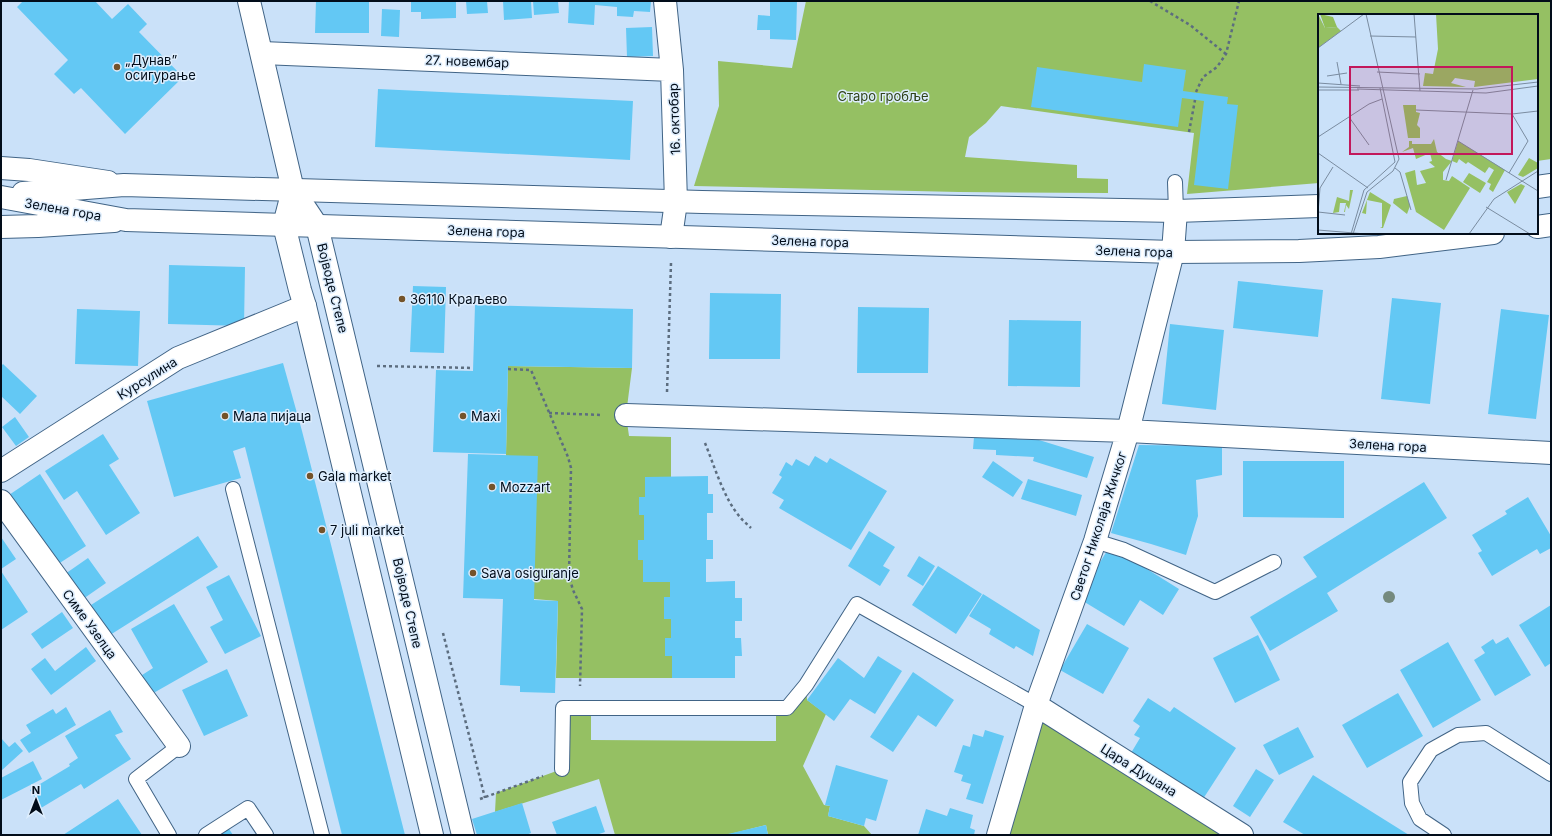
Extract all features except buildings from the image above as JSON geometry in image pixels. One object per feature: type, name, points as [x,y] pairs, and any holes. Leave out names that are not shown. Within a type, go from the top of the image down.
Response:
[{"type":"street","name":"Војводе Степе","points":[[249,1],[293,190],[318,226],[463,835]]},
{"type":"street","name":"16. октобар","points":[[665,1],[672,70],[676,202],[671,237]]},
{"type":"street","name":"27. новембар","points":[[262,53],[672,70]]},
{"type":"street","name":"Зелена гора","points":[[1,168],[28,170],[124,185]]},
{"type":"street","name":"Зелена гора","points":[[1,196],[124,185],[676,202],[1176,211],[1318,206]]},
{"type":"street","points":[[1538,187],[1551,185]]},
{"type":"street","name":"Војводе Степе","points":[[293,190],[284,225],[305,306],[432,835]]},
{"type":"street","name":"Зелена гора","points":[[1,196],[126,220]]},
{"type":"street","name":"Светог Николаја Жичког","points":[[998,835],[1036,705],[1095,541],[1128,431],[1172,252],[1176,211]]},
{"type":"street","name":"Зелена гора","points":[[1,226],[38,226],[126,220],[1172,252],[1299,251],[1379,247],[1485,234]]},
{"type":"street","points":[[1538,227],[1551,225]]},
{"type":"street","name":"Курсулина","points":[[1,471],[178,358],[305,306]]},
{"type":"street","name":"Зелена гора","points":[[626,415],[1128,431],[1550,455]]},
{"type":"street","name":"Симе Узелца","points":[[1,501],[179,746]]},
{"type":"street","name":"Цара Душана","points":[[1036,705],[1242,835]]},
{"type":"lane","points":[[1175,182],[1176,211]]},
{"type":"lane","points":[[233,490],[322,835]]},
{"type":"lane","points":[[1095,541],[1124,550],[1215,592],[1274,562]]},
{"type":"lane","points":[[562,769],[563,708],[787,708],[806,685],[857,604],[1036,705]]},
{"type":"lane","points":[[1444,835],[1420,819],[1412,803],[1410,782],[1431,750],[1458,736],[1486,733],[1551,774]]},
{"type":"lane","points":[[169,835],[136,779],[179,746]]},
{"type":"lane","points":[[206,835],[248,808],[266,835]]},
{"type":"path","points":[[1150,1],[1190,25],[1226,54]]},
{"type":"path","points":[[1196,92],[1203,77],[1217,67],[1226,54],[1239,1]]},
{"type":"path","points":[[1190,132],[1195,100]]},
{"type":"path","points":[[666,416],[671,237]]},
{"type":"path","points":[[351,365],[473,368]]},
{"type":"path","points":[[508,369],[532,370],[566,451],[571,468],[569,576],[573,590],[582,609],[580,678]]},
{"type":"path","points":[[550,413],[626,415]]},
{"type":"path","points":[[695,417],[731,504],[739,517],[751,528]]},
{"type":"path","points":[[457,808],[562,769]]},
{"type":"green space","name":"Старо гробље","points":[[806,1],[1551,1],[1551,159],[1538,161],[1538,14],[1318,14],[1318,183],[1187,194],[1194,133],[1001,106],[986,123],[969,137],[965,157],[1077,165],[1077,178],[1108,179],[1108,193],[959,192],[694,186],[719,106],[718,61],[792,68]]},
{"type":"green space","points":[[508,366],[632,368],[626,415],[629,436],[671,437],[671,477],[645,477],[645,497],[639,515],[644,515],[644,540],[638,540],[638,559],[643,560],[670,582],[670,597],[664,619],[671,619],[671,638],[665,638],[665,656],[672,656],[672,678],[556,678],[558,601],[534,599],[506,455]]},
{"type":"green space","points":[[806,685],[807,700],[826,714],[803,766],[824,805],[830,806],[828,816],[864,826],[872,835],[768,835],[766,825],[726,835],[615,835],[599,779],[495,812],[496,793],[562,769],[563,708],[591,708],[591,740],[776,741],[776,708]]},
{"type":"green space","points":[[1036,705],[1242,835],[998,835]]},
{"type":"place","name":"„Дунав” осигурање","points":[[117,67]]},
{"type":"place","name":"36110 Краљево","points":[[402,299]]},
{"type":"place","name":"Мала пијаца","points":[[225,416]]},
{"type":"place","name":"Maxi","points":[[463,416]]},
{"type":"place","name":"Gala market","points":[[310,476]]},
{"type":"place","name":"Mozzart","points":[[492,487]]},
{"type":"place","name":"7 juli market","points":[[322,530]]},
{"type":"place","name":"Sava osiguranje","points":[[473,573]]}]
